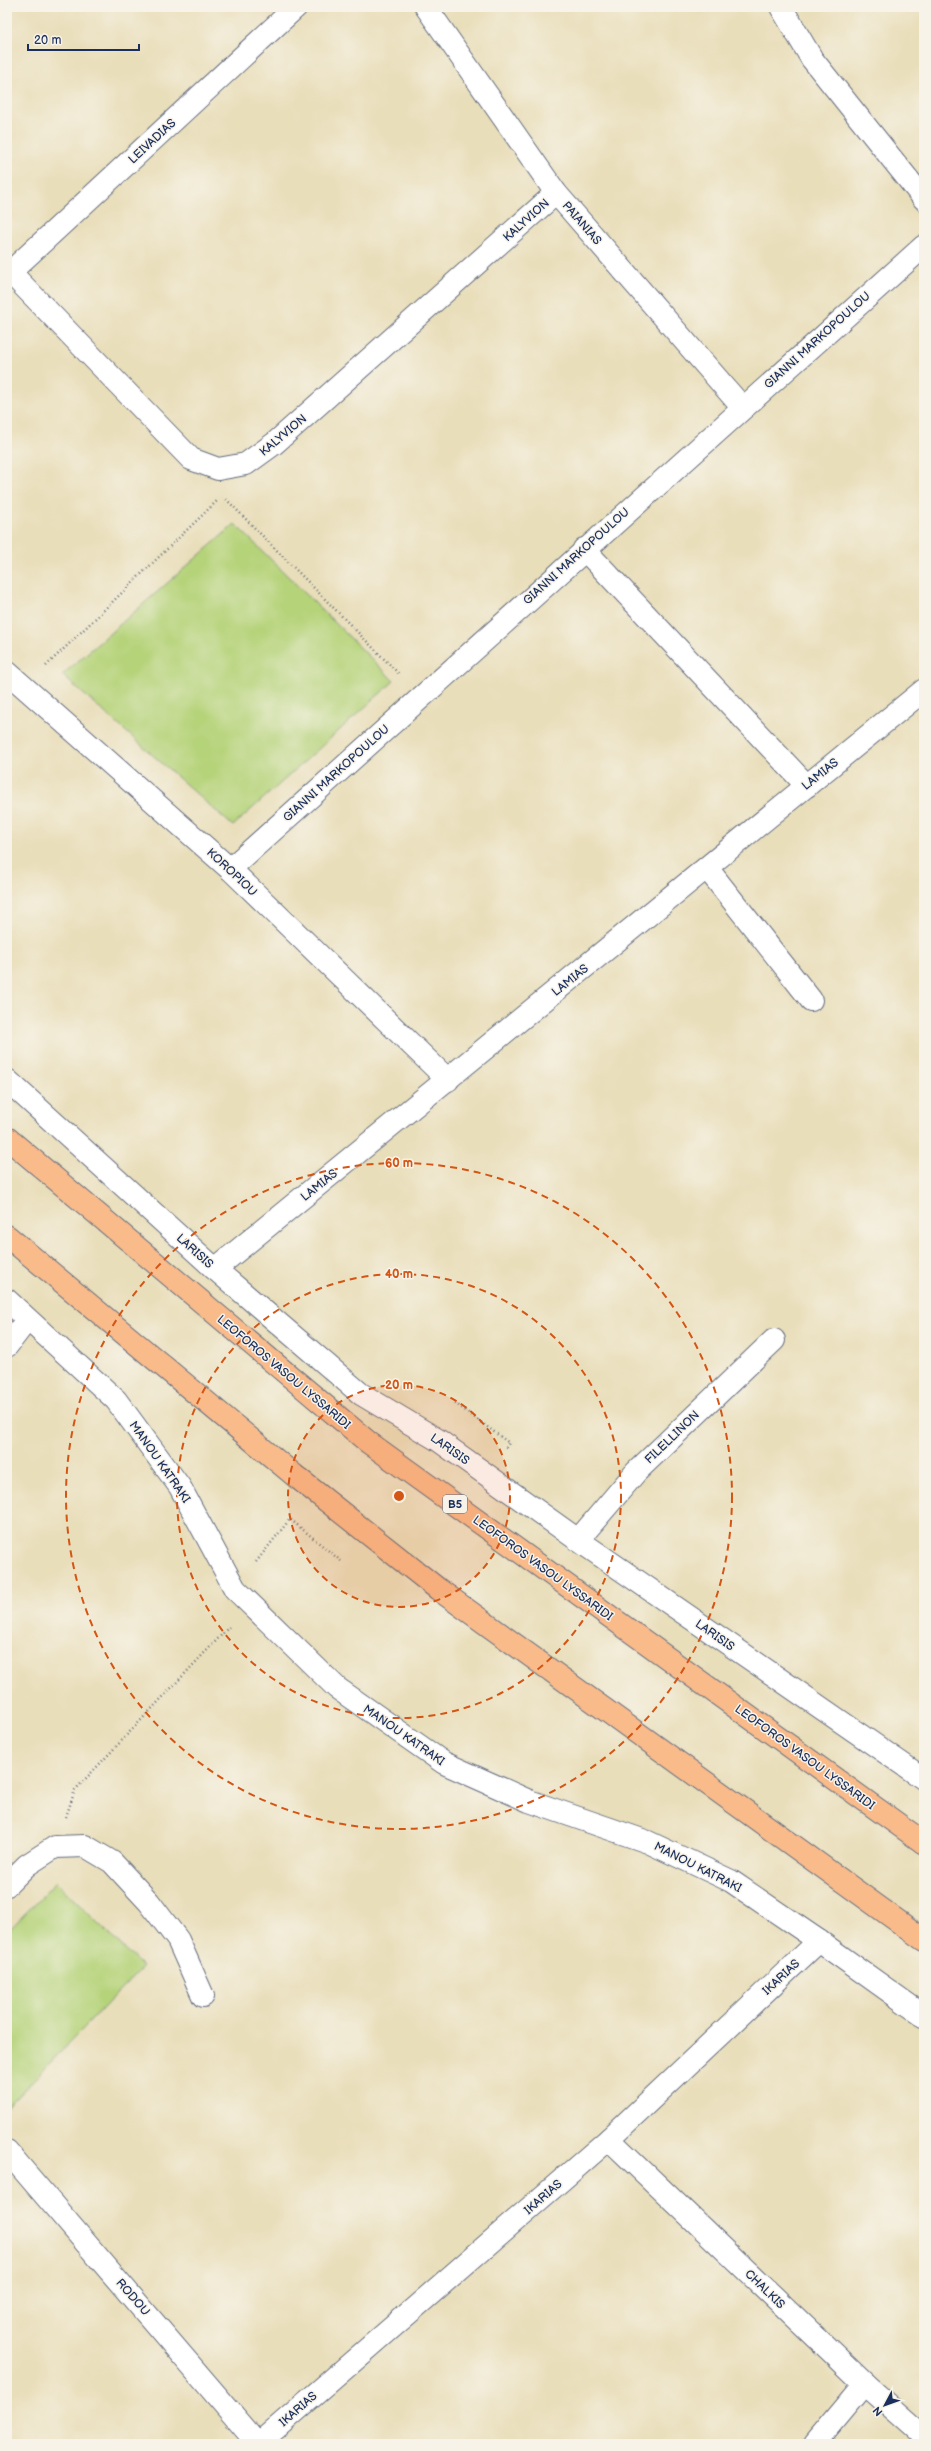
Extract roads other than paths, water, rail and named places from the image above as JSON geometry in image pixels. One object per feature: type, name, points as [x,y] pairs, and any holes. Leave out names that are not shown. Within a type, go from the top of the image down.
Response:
[{"type":"main road","name":"LEOFOROS VASOU LYSSARIDI","points":[[7,1138],[368,1442],[924,1843]]},
{"type":"main road","points":[[7,1236],[294,1475],[438,1589],[924,1940]]},
{"type":"street","name":"LEIVADIAS","points":[[9,273],[296,7]]},
{"type":"street","name":"PAIANIAS","points":[[426,7],[556,193],[742,407]]},
{"type":"street","points":[[781,7],[812,59],[924,199]]},
{"type":"street","name":"KALYVION","points":[[9,273],[192,459],[218,469],[246,464],[275,443],[556,193]]},
{"type":"street","name":"GIANNI MARKOPOULOU","points":[[230,869],[742,407],[924,246]]},
{"type":"street","points":[[584,549],[807,786]]},
{"type":"street","name":"KOROPIOU","points":[[7,672],[230,869],[448,1080]]},
{"type":"street","name":"LAMIAS","points":[[215,1270],[924,690]]},
{"type":"street","points":[[707,868],[811,1000]]},
{"type":"street","name":"LARISIS","points":[[7,1080],[215,1270],[361,1394],[438,1440],[578,1540],[924,1779]]},
{"type":"street","name":"MANOU KATRAKI","points":[[7,1300],[27,1320],[116,1400],[180,1487],[235,1589],[337,1688],[444,1763],[529,1801],[648,1842],[731,1882],[819,1941],[924,2016]]},
{"type":"street","points":[[7,1346],[27,1320]]},
{"type":"street","name":"FILELLINON","points":[[578,1540],[636,1472],[774,1340]]},
{"type":"street","points":[[7,1885],[27,1865],[55,1847],[85,1846],[112,1862],[148,1902],[178,1940],[203,1996]]},
{"type":"street","name":"IKARIAS","points":[[258,2444],[609,2139],[819,1941]]},
{"type":"street","name":"CHALKIS","points":[[609,2139],[865,2384],[924,2436]]},
{"type":"street","name":"RODOU","points":[[8,2153],[258,2444]]},
{"type":"street","points":[[815,2444],[865,2384]]}]
